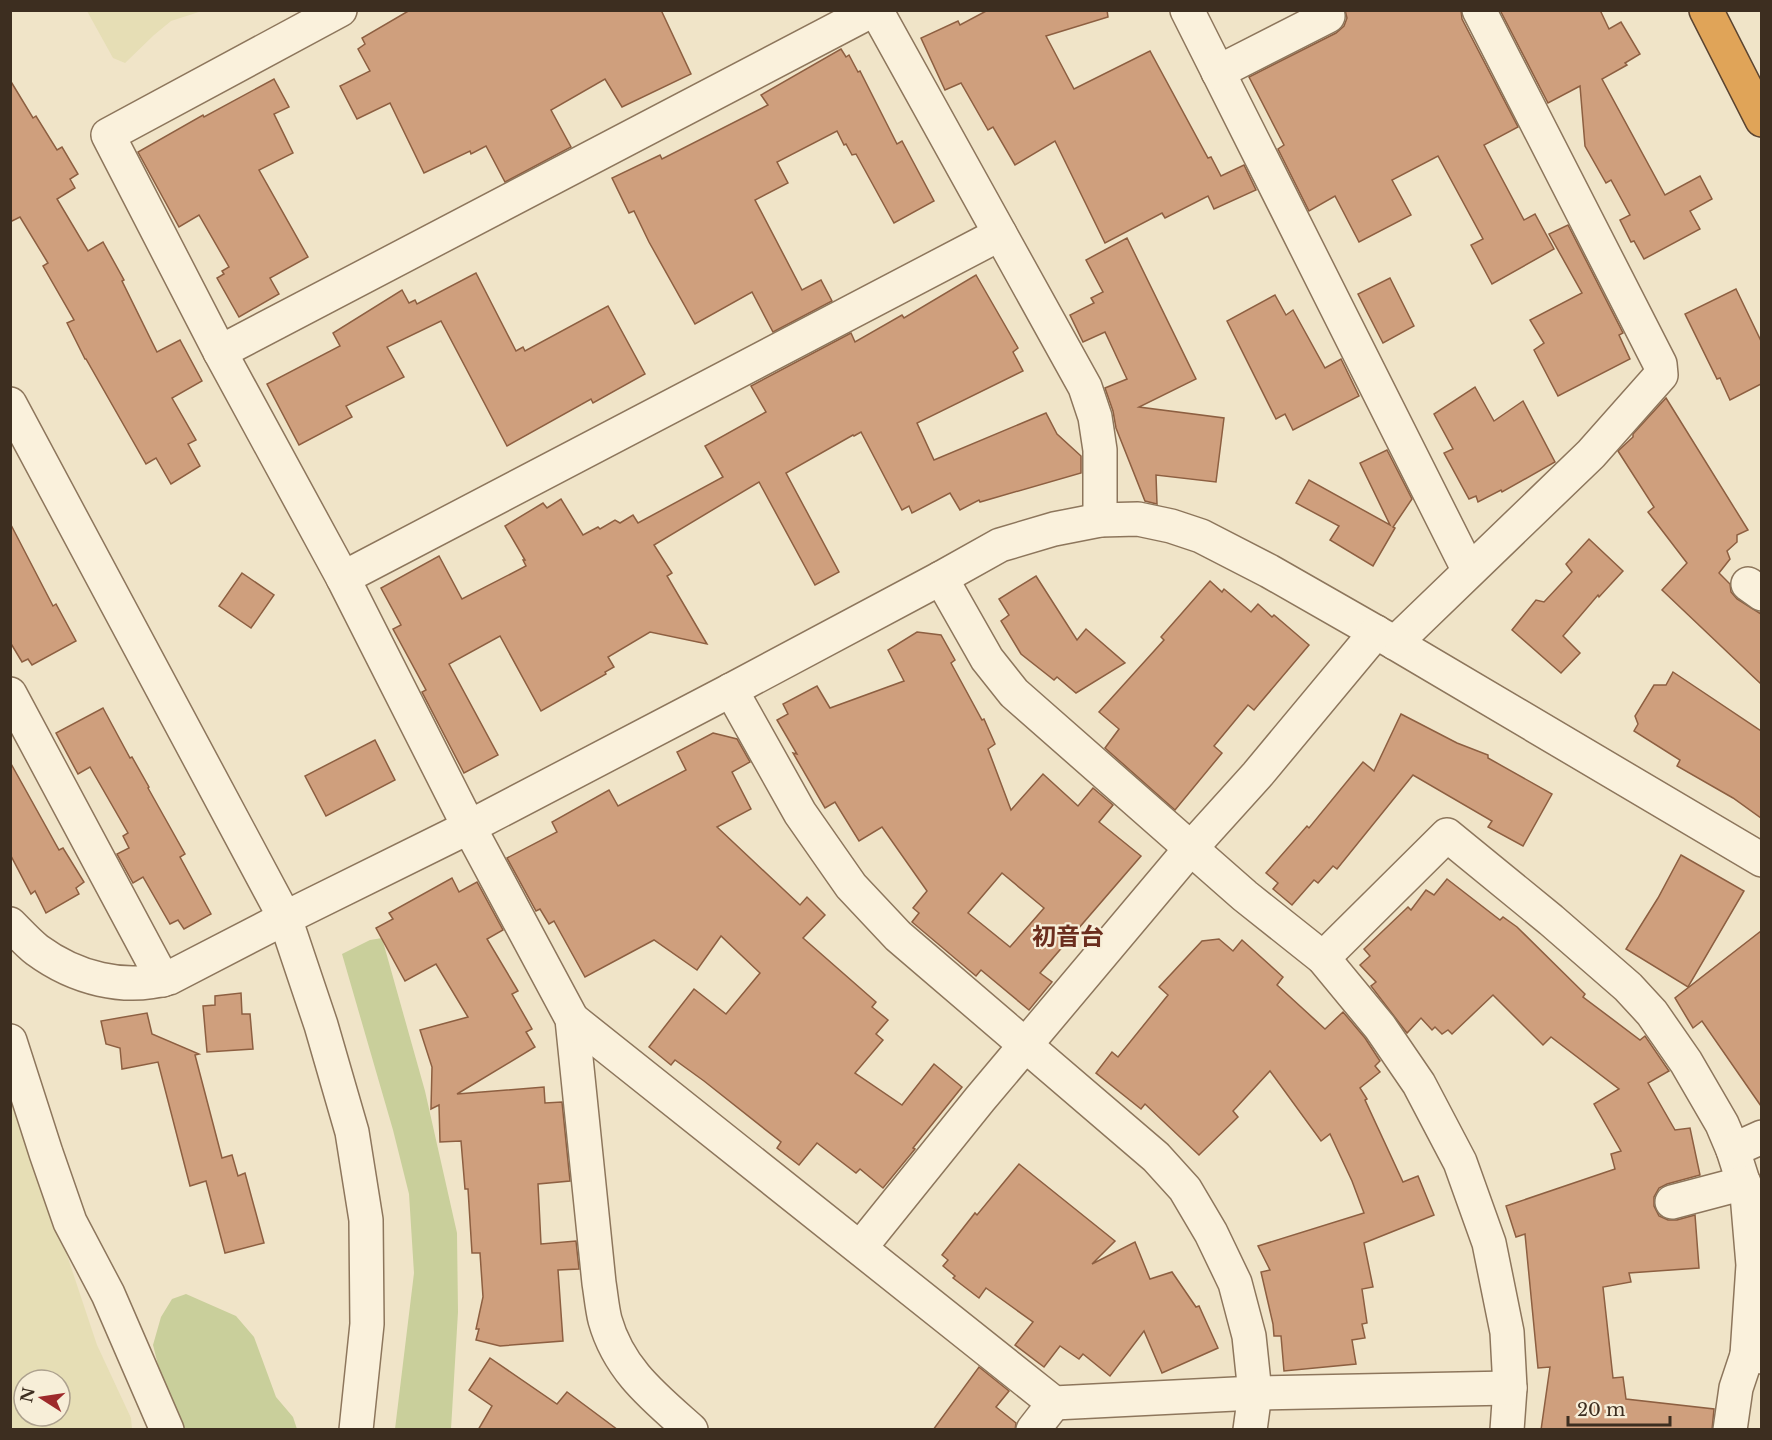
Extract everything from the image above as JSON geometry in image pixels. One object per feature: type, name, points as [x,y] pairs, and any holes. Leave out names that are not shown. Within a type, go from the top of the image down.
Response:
[{"type":"highway","points":[[1706,10],[1761,120]]},
{"type":"street","points":[[340,10],[108,135],[220,352],[343,578],[469,827],[572,1019],[599,1283],[605,1320],[617,1352],[630,1371],[645,1389],[691,1430]]},
{"type":"street","points":[[220,352],[874,10],[1084,387],[1095,417],[1100,450],[1100,520]]},
{"type":"street","points":[[1187,10],[1469,571]]},
{"type":"street","points":[[860,1248],[1191,848],[1257,775],[1386,638],[1469,571],[1591,454],[1660,375],[1660,364],[1479,10]]},
{"type":"street","points":[[1218,72],[1328,16]]},
{"type":"street","points":[[343,578],[1000,234]]},
{"type":"street","points":[[10,404],[285,918],[321,1025],[352,1132],[366,1220],[367,1324],[357,1430]]},
{"type":"street","points":[[10,924],[36,949],[62,966],[111,982],[150,983],[169,978],[469,827],[731,690],[1000,545],[1054,529],[1100,520],[1138,519],[1171,526],[1201,536],[1269,571],[1386,638],[1761,860]]},
{"type":"street","points":[[941,578],[987,660],[1014,693],[1245,896],[1323,958],[1380,1028],[1419,1084],[1460,1162],[1489,1243],[1507,1332],[1510,1388],[1507,1430]]},
{"type":"street","points":[[731,690],[800,813],[851,886],[898,936],[1156,1157],[1185,1189],[1236,1283],[1249,1336],[1255,1393],[1250,1430]]},
{"type":"street","points":[[10,694],[162,980]]},
{"type":"street","points":[[1323,958],[1447,835],[1551,920],[1628,987],[1652,1013],[1686,1062],[1722,1124],[1747,1144],[1744,1183],[1753,1265],[1754,1356],[1736,1388],[1730,1430]]},
{"type":"street","points":[[572,1019],[1054,1403],[1255,1393],[1510,1388]]},
{"type":"street","points":[[10,1041],[70,1222],[108,1294],[168,1430]]},
{"type":"street","points":[[1672,1202],[1744,1183]]},
{"type":"street","points":[[1033,1430],[1054,1403]]},
{"type":"shaded area","points":[[87,11],[202,11],[171,21],[125,63],[113,58]]},
{"type":"shaded area","points":[[10,1084],[97,1345],[131,1418],[132,1429],[11,1429]]},
{"type":"green space","points":[[382,938],[425,1091],[457,1233],[458,1312],[451,1429],[395,1429],[414,1273],[409,1194],[342,954],[370,940]]},
{"type":"green space","points":[[186,1294],[236,1316],[254,1337],[276,1397],[293,1417],[297,1429],[179,1429],[164,1389],[153,1345],[161,1317],[172,1299]]},
{"type":"building","points":[[410,10],[661,10],[691,74],[622,107],[605,79],[551,110],[571,147],[505,182],[486,146],[471,154],[470,151],[424,173],[390,103],[357,119],[340,86],[370,71],[358,49],[365,44],[362,38]]},
{"type":"building","points":[[988,10],[1107,10],[1108,17],[1046,36],[1074,89],[1150,51],[1208,158],[1211,157],[1221,176],[1244,165],[1256,190],[1214,209],[1208,196],[1165,218],[1162,213],[1105,243],[1055,141],[1015,165],[993,127],[988,130],[961,83],[945,90],[921,38],[958,21],[960,25]]},
{"type":"building","points":[[1345,10],[1461,10],[1462,19],[1518,127],[1484,145],[1524,220],[1535,214],[1554,249],[1492,284],[1471,245],[1483,239],[1438,156],[1392,180],[1411,215],[1359,242],[1335,196],[1309,211],[1278,149],[1284,145],[1249,77],[1336,33],[1344,26],[1347,18]]},
{"type":"building","points":[[1500,10],[1600,10],[1609,29],[1621,22],[1640,54],[1625,63],[1627,65],[1602,79],[1665,195],[1700,176],[1712,199],[1690,211],[1700,229],[1644,259],[1634,241],[1631,242],[1620,220],[1630,215],[1611,180],[1606,183],[1585,146],[1580,86],[1548,103]]},
{"type":"building","points":[[841,49],[846,57],[849,55],[858,72],[860,71],[897,144],[902,141],[934,201],[894,223],[856,154],[852,155],[837,131],[777,162],[788,183],[755,200],[802,290],[821,280],[832,301],[773,332],[752,292],[695,324],[634,211],[629,213],[612,178],[660,155],[662,159],[768,105],[761,95]]},
{"type":"building","points":[[274,79],[289,107],[274,114],[293,153],[259,170],[308,257],[270,278],[279,294],[239,317],[217,278],[229,267],[199,215],[179,227],[138,152],[203,115],[204,117]]},
{"type":"building","points":[[10,80],[33,118],[36,116],[57,150],[62,147],[78,174],[70,179],[75,188],[57,199],[88,251],[103,242],[124,280],[122,281],[157,352],[180,340],[202,381],[172,398],[196,440],[188,444],[200,466],[171,484],[156,458],[146,464],[85,359],[67,323],[74,320],[43,266],[48,263],[20,217],[10,222]]},
{"type":"building","points":[[1568,225],[1623,333],[1619,335],[1630,359],[1558,396],[1534,350],[1544,343],[1530,320],[1582,293],[1549,234]]},
{"type":"building","points":[[1127,238],[1196,379],[1139,407],[1224,418],[1216,482],[1156,475],[1157,504],[1145,501],[1116,428],[1105,388],[1127,379],[1105,332],[1083,342],[1070,315],[1094,303],[1091,298],[1103,292],[1086,260]]},
{"type":"building","points":[[476,273],[516,351],[523,347],[525,351],[608,306],[645,374],[593,403],[591,399],[507,446],[441,321],[387,347],[404,377],[346,406],[352,417],[299,445],[267,384],[340,346],[333,333],[402,290],[409,303],[415,300],[417,304]]},
{"type":"building","points":[[976,275],[1018,348],[1013,352],[1023,371],[917,423],[934,460],[1046,413],[1057,434],[1081,456],[1081,473],[980,502],[979,500],[960,510],[950,493],[912,513],[909,506],[902,510],[861,432],[853,435],[786,473],[839,572],[815,585],[759,482],[654,545],[672,573],[667,576],[707,644],[650,632],[608,657],[614,667],[605,672],[606,674],[541,711],[500,636],[449,664],[498,755],[464,773],[422,692],[426,690],[393,629],[401,625],[381,588],[439,556],[462,599],[526,566],[523,560],[525,560],[505,526],[543,503],[547,508],[561,499],[583,535],[615,520],[620,523],[633,515],[638,523],[723,477],[705,446],[766,412],[751,386],[851,333],[855,342],[902,315],[904,318]]},
{"type":"building","points":[[1390,278],[1414,326],[1383,343],[1358,294]]},
{"type":"building","points":[[1736,289],[1761,341],[1761,384],[1730,400],[1685,314]]},
{"type":"building","points":[[1275,295],[1286,315],[1293,310],[1325,368],[1341,359],[1359,396],[1293,430],[1285,414],[1276,419],[1227,321]]},
{"type":"building","points":[[1475,387],[1494,421],[1523,401],[1555,462],[1502,492],[1501,490],[1478,502],[1476,496],[1469,499],[1444,453],[1453,449],[1434,414]]},
{"type":"building","points":[[1666,398],[1748,530],[1737,535],[1737,542],[1727,551],[1730,559],[1719,573],[1730,584],[1731,592],[1737,599],[1761,614],[1761,684],[1662,590],[1687,563],[1648,512],[1654,507],[1618,451]]},
{"type":"building","points":[[1387,450],[1412,499],[1393,527],[1395,528],[1373,566],[1330,540],[1339,526],[1296,503],[1309,480],[1390,525],[1360,463]]},
{"type":"building","points":[[10,523],[53,606],[56,604],[76,641],[32,665],[28,659],[22,662],[10,642]]},
{"type":"building","points":[[1589,539],[1623,571],[1599,597],[1598,595],[1563,636],[1580,653],[1561,673],[1512,630],[1536,600],[1544,602],[1572,572],[1566,564]]},
{"type":"building","points":[[242,573],[274,595],[251,628],[219,606]]},
{"type":"building","points":[[1036,576],[1077,640],[1086,629],[1125,663],[1076,693],[1057,677],[1054,680],[1021,654],[1001,621],[1009,615],[999,599]]},
{"type":"building","points":[[1210,581],[1222,592],[1224,589],[1251,612],[1258,604],[1309,645],[1254,710],[1248,705],[1214,746],[1222,753],[1175,810],[1105,748],[1119,729],[1099,712],[1164,640],[1161,637]]},
{"type":"building","points":[[917,632],[941,635],[955,660],[951,663],[982,720],[984,719],[995,744],[988,749],[1011,810],[1043,774],[1078,806],[1093,788],[1113,805],[1099,822],[1141,856],[1040,973],[1052,982],[1029,1010],[981,970],[976,976],[912,922],[919,913],[913,908],[927,891],[882,827],[859,841],[835,802],[825,808],[777,720],[788,714],[783,704],[817,686],[830,708],[904,681],[888,650]],"holes":[[[1002,873],[1044,908],[1010,947],[968,913]]]},
{"type":"building","points":[[1673,672],[1761,731],[1761,818],[1733,798],[1677,766],[1680,760],[1634,731],[1638,724],[1635,716],[1654,685],[1666,685]]},
{"type":"building","points":[[103,708],[185,854],[180,857],[211,914],[184,929],[178,920],[170,924],[143,877],[133,883],[117,854],[129,848],[123,836],[128,833],[90,767],[78,774],[56,733]]},
{"type":"building","points":[[1401,714],[1457,743],[1488,755],[1488,758],[1552,794],[1523,846],[1488,827],[1492,821],[1413,775],[1337,869],[1333,866],[1318,883],[1314,880],[1292,905],[1273,889],[1278,883],[1266,873],[1307,826],[1309,828],[1363,762],[1374,771]]},
{"type":"building","points":[[713,733],[737,739],[750,762],[732,772],[751,809],[717,827],[800,905],[807,897],[825,915],[803,938],[876,1002],[872,1007],[888,1020],[876,1034],[883,1040],[855,1073],[902,1105],[934,1064],[962,1087],[883,1188],[860,1169],[856,1173],[817,1143],[799,1165],[777,1148],[781,1142],[704,1081],[675,1060],[671,1065],[649,1047],[694,989],[726,1014],[760,973],[721,936],[697,970],[654,940],[585,977],[554,921],[549,924],[540,909],[536,911],[507,858],[557,832],[552,822],[609,790],[618,806],[686,770],[677,752]]},
{"type":"building","points":[[375,740],[395,780],[326,816],[305,776]]},
{"type":"building","points":[[10,762],[59,850],[63,848],[84,882],[76,888],[79,894],[46,913],[35,891],[31,894],[10,854]]},
{"type":"building","points":[[1681,855],[1744,891],[1688,987],[1626,949],[1658,898]]},
{"type":"building","points":[[452,878],[459,892],[477,882],[503,930],[487,939],[518,991],[512,994],[532,1029],[526,1032],[535,1047],[457,1094],[544,1087],[545,1103],[562,1102],[570,1181],[538,1184],[541,1244],[576,1241],[579,1269],[558,1270],[563,1341],[500,1346],[476,1340],[483,1297],[480,1253],[472,1253],[468,1189],[465,1189],[461,1141],[440,1142],[439,1105],[431,1109],[432,1067],[420,1030],[468,1017],[436,964],[405,981],[376,928],[393,919],[389,913]]},
{"type":"building","points":[[1447,879],[1500,920],[1503,917],[1517,927],[1585,994],[1583,997],[1640,1040],[1645,1036],[1669,1071],[1648,1083],[1675,1130],[1690,1128],[1700,1175],[1659,1188],[1654,1197],[1654,1206],[1659,1216],[1668,1220],[1695,1215],[1699,1268],[1629,1273],[1631,1282],[1603,1287],[1613,1378],[1623,1377],[1626,1399],[1714,1409],[1712,1430],[1541,1430],[1550,1367],[1538,1368],[1525,1234],[1516,1237],[1506,1206],[1615,1169],[1611,1154],[1621,1151],[1594,1104],[1619,1089],[1551,1037],[1543,1045],[1493,995],[1452,1034],[1448,1030],[1442,1034],[1435,1027],[1432,1030],[1421,1018],[1407,1033],[1371,986],[1376,982],[1360,965],[1370,956],[1364,949],[1408,907],[1411,910],[1426,890],[1434,895]]},
{"type":"building","points":[[1761,931],[1761,1106],[1702,1021],[1693,1028],[1675,998]]},
{"type":"building","points":[[1219,939],[1233,951],[1242,940],[1283,977],[1277,985],[1325,1029],[1343,1012],[1365,1038],[1380,1061],[1375,1066],[1380,1072],[1360,1088],[1403,1182],[1418,1176],[1434,1215],[1364,1243],[1373,1287],[1362,1289],[1367,1323],[1362,1324],[1365,1338],[1352,1340],[1356,1364],[1284,1371],[1281,1336],[1274,1336],[1261,1272],[1270,1270],[1258,1246],[1364,1213],[1330,1134],[1321,1141],[1270,1071],[1233,1111],[1238,1117],[1199,1155],[1145,1104],[1141,1109],[1096,1073],[1112,1052],[1118,1057],[1168,995],[1159,987],[1202,941]]},
{"type":"building","points":[[241,993],[242,1014],[250,1014],[253,1049],[207,1052],[203,1006],[215,1005],[215,996]]},
{"type":"building","points":[[147,1013],[152,1034],[199,1054],[195,1055],[222,1158],[232,1155],[238,1176],[245,1173],[264,1243],[225,1253],[206,1181],[190,1186],[158,1062],[122,1069],[120,1048],[106,1044],[101,1021]]},
{"type":"building","points":[[1019,1164],[1115,1241],[1092,1264],[1135,1242],[1150,1279],[1172,1272],[1196,1307],[1199,1306],[1218,1348],[1162,1373],[1144,1331],[1110,1376],[1083,1354],[1079,1359],[1060,1346],[1044,1367],[1015,1345],[1033,1322],[986,1288],[979,1298],[953,1278],[955,1276],[943,1266],[948,1260],[942,1255],[975,1213],[977,1215]]},
{"type":"building","points":[[490,1358],[557,1404],[567,1392],[618,1430],[478,1430],[492,1406],[469,1390]]},
{"type":"building","points":[[979,1367],[1009,1391],[996,1407],[1016,1423],[1015,1430],[933,1430]]},
{"type":"district","name":"初音台","points":[[1068,937]]}]
